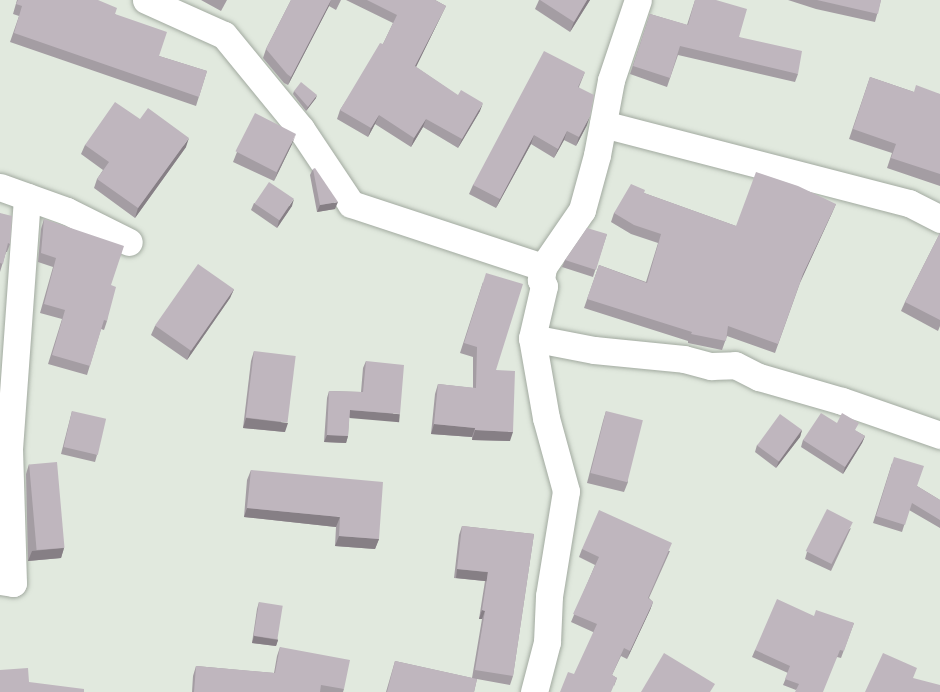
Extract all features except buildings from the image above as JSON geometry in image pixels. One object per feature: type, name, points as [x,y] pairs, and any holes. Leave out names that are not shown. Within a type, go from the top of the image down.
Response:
[{"type":"street","points":[[146,0],[224,35],[301,129],[351,204],[543,267]]},
{"type":"street","points":[[534,692],[547,642],[549,596],[566,491],[546,418],[532,339],[544,286],[541,280],[543,267],[582,210],[611,80],[638,0]]},
{"type":"street","points":[[603,124],[909,203],[940,219]]},
{"type":"street","points":[[0,188],[67,211],[129,242]]},
{"type":"street","points":[[0,581],[13,584],[9,449],[27,197]]},
{"type":"street","points":[[532,339],[594,350],[684,359],[711,366],[735,365],[759,377],[842,401],[940,435]]}]
